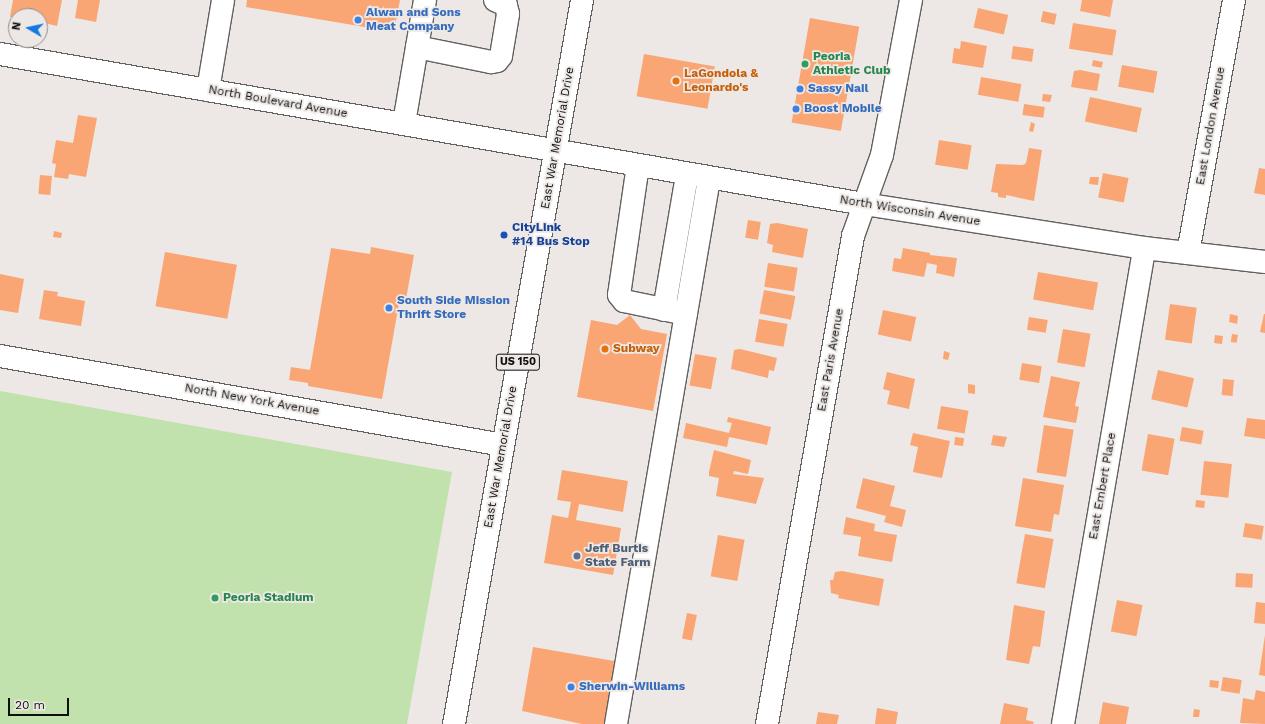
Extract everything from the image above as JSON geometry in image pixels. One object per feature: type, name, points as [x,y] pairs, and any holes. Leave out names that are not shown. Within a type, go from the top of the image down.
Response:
[{"type":"main road","points":[[208,90],[223,0]]},
{"type":"main road","points":[[404,123],[425,0]]},
{"type":"main road","points":[[417,47],[491,62],[497,60],[501,56],[508,14],[506,5],[495,0]]},
{"type":"main road","name":"East War Memorial Drive","points":[[454,724],[582,0]]},
{"type":"main road","name":"East Paris Avenue","points":[[767,724],[853,236],[882,155],[911,0]]},
{"type":"main road","name":"East London Avenue","points":[[1188,253],[1234,0]]},
{"type":"main road","name":"North Boulevard Avenue","points":[[0,54],[556,149]]},
{"type":"main road","name":"North Wisconsin Avenue","points":[[556,149],[709,179],[864,204],[1144,248],[1265,262]]},
{"type":"main road","points":[[638,165],[619,296],[624,301],[686,314]]},
{"type":"main road","points":[[664,310],[687,175]]},
{"type":"main road","points":[[616,724],[709,179]]},
{"type":"main road","name":"East Embert Place","points":[[1063,724],[1144,248]]},
{"type":"main road","name":"North New York Avenue","points":[[0,356],[503,445]]},
{"type":"green space","name":"Peoria Stadium","points":[[0,391],[452,472],[407,724],[0,724]]},
{"type":"building","points":[[13,0],[62,0],[57,26],[48,24],[48,8],[12,8]]},
{"type":"building","points":[[78,0],[100,0],[96,22],[75,18]]},
{"type":"building","name":"Alwan and Sons Meat Company","points":[[247,0],[400,0],[394,32],[246,7]]},
{"type":"building","points":[[1082,0],[1113,0],[1110,17],[1080,11]]},
{"type":"building","points":[[978,8],[1008,15],[1004,34],[974,27]]},
{"type":"building","points":[[1043,11],[1057,14],[1054,25],[1041,22]]},
{"type":"building","points":[[810,18],[859,27],[841,131],[792,122]]},
{"type":"building","points":[[1073,23],[1116,30],[1112,56],[1069,49]]},
{"type":"building","points":[[961,41],[987,46],[983,68],[952,63],[954,48],[960,49]]},
{"type":"building","points":[[1013,46],[1034,49],[1032,62],[1011,59]]},
{"type":"building","name":"LaGondola & Leonardo's","points":[[644,54],[715,67],[707,109],[637,96]]},
{"type":"building","points":[[1093,60],[1103,62],[1102,68],[1092,66]]},
{"type":"building","points":[[1122,65],[1157,71],[1154,93],[1118,87]]},
{"type":"building","points":[[1080,70],[1100,74],[1097,91],[1071,87],[1074,71]]},
{"type":"building","points":[[981,77],[1021,84],[1018,102],[978,95]]},
{"type":"building","points":[[1043,94],[1052,95],[1050,102],[1042,101]]},
{"type":"building","points":[[1090,97],[1142,108],[1137,132],[1085,121]]},
{"type":"building","points":[[1024,104],[1045,107],[1043,118],[1022,115]]},
{"type":"building","points":[[78,115],[97,118],[86,177],[69,174],[68,179],[54,177],[56,164],[52,163],[56,140],[73,143]]},
{"type":"building","points":[[1031,122],[1035,124],[1033,132],[1029,131]]},
{"type":"building","points":[[939,140],[972,145],[968,170],[935,165]]},
{"type":"building","points":[[1029,148],[1042,150],[1034,201],[1006,195],[1006,198],[998,197],[998,193],[991,192],[996,164],[1023,165],[1026,163]]},
{"type":"building","points":[[1259,168],[1265,169],[1265,195],[1254,193]]},
{"type":"building","points":[[1103,173],[1129,178],[1124,203],[1098,198]]},
{"type":"building","points":[[40,175],[52,176],[50,195],[38,194]]},
{"type":"building","points":[[1090,177],[1099,177],[1098,185],[1089,184]]},
{"type":"building","points":[[748,220],[761,222],[758,240],[745,238]]},
{"type":"building","points":[[777,223],[808,229],[803,258],[772,252],[773,245],[767,243],[770,224]]},
{"type":"building","points":[[54,231],[62,233],[61,238],[53,237]]},
{"type":"building","points":[[371,247],[414,255],[406,299],[400,298],[382,399],[308,386],[308,383],[289,380],[291,367],[310,370],[331,248],[370,254]]},
{"type":"building","points":[[903,248],[930,253],[930,255],[957,258],[954,277],[936,273],[937,265],[927,263],[924,277],[892,271],[894,258],[901,259]]},
{"type":"building","points":[[165,252],[237,265],[227,319],[155,306]]},
{"type":"building","points":[[768,263],[798,268],[794,291],[764,287]]},
{"type":"building","points":[[1038,272],[1098,283],[1093,310],[1033,300]]},
{"type":"building","points":[[0,274],[24,279],[18,313],[0,310]]},
{"type":"building","points":[[44,290],[58,292],[57,296],[85,301],[81,326],[39,319]]},
{"type":"building","points":[[764,290],[795,296],[791,320],[759,314]]},
{"type":"building","points":[[1170,304],[1197,308],[1192,343],[1165,340]]},
{"type":"building","points":[[883,310],[916,317],[911,342],[878,334]]},
{"type":"building","points":[[1230,314],[1238,316],[1237,324],[1229,322]]},
{"type":"building","points":[[1265,314],[1265,333],[1260,332]]},
{"type":"building","points":[[630,315],[641,329],[667,334],[653,411],[577,397],[591,320],[617,325]]},
{"type":"building","points":[[1029,317],[1048,320],[1046,333],[1027,330]]},
{"type":"building","points":[[759,319],[788,324],[784,347],[755,342]]},
{"type":"building","points":[[1063,329],[1091,334],[1085,367],[1057,362]]},
{"type":"building","points":[[1232,334],[1238,335],[1237,343],[1231,342]]},
{"type":"building","points":[[1215,335],[1223,336],[1222,344],[1214,343]]},
{"type":"building","points":[[740,349],[777,358],[774,371],[769,370],[768,378],[731,369],[734,350]]},
{"type":"building","points":[[944,351],[950,353],[948,360],[943,359]]},
{"type":"building","points":[[695,354],[717,358],[711,389],[689,386]]},
{"type":"building","points":[[1022,363],[1042,366],[1039,383],[1019,380]]},
{"type":"building","points":[[1158,370],[1194,378],[1187,408],[1151,399]]},
{"type":"building","points":[[887,372],[915,379],[909,409],[887,404],[890,391],[883,389]]},
{"type":"building","points":[[1051,376],[1080,382],[1075,406],[1079,407],[1076,423],[1043,417]]},
{"type":"building","points":[[1223,379],[1234,380],[1233,396],[1222,395]]},
{"type":"building","points":[[968,384],[975,385],[975,394],[968,393]]},
{"type":"building","points":[[941,406],[969,411],[965,434],[937,429]]},
{"type":"building","points":[[728,417],[771,427],[767,445],[729,437],[727,447],[683,438],[686,423],[729,433],[732,423],[727,422]]},
{"type":"building","points":[[1247,418],[1265,420],[1265,439],[1244,436]]},
{"type":"building","points":[[1044,425],[1074,430],[1066,477],[1036,472]]},
{"type":"building","points":[[1182,427],[1204,431],[1201,445],[1180,441]]},
{"type":"building","points":[[913,433],[950,441],[942,478],[913,472],[918,447],[910,445]]},
{"type":"building","points":[[1148,434],[1175,439],[1168,475],[1142,470]]},
{"type":"building","points":[[993,435],[1007,437],[1004,447],[991,445]]},
{"type":"building","points":[[955,437],[964,438],[963,446],[954,445]]},
{"type":"building","points":[[714,450],[751,460],[748,474],[734,471],[733,474],[764,478],[756,504],[716,496],[719,478],[709,476]]},
{"type":"building","points":[[1204,461],[1232,464],[1228,498],[1200,495]]},
{"type":"building","points":[[562,470],[628,481],[623,512],[579,504],[576,520],[621,528],[613,575],[544,563],[552,515],[568,518],[571,502],[557,500]]},
{"type":"building","points":[[863,478],[895,486],[890,506],[906,510],[902,527],[884,522],[886,516],[856,508]]},
{"type":"building","points":[[1023,478],[1064,485],[1059,515],[1054,514],[1051,532],[1015,526]]},
{"type":"building","points":[[1196,500],[1205,501],[1204,508],[1195,507]]},
{"type":"building","points":[[846,517],[875,524],[874,531],[897,535],[892,562],[858,556],[861,537],[843,534]]},
{"type":"building","points":[[1245,523],[1264,526],[1262,540],[1243,537]]},
{"type":"building","points":[[1025,534],[1054,539],[1045,588],[1016,583]]},
{"type":"building","points":[[718,535],[745,540],[737,581],[711,576]]},
{"type":"building","points":[[842,571],[884,579],[879,606],[838,598],[839,595],[831,593],[830,580],[833,580],[835,572]]},
{"type":"building","points":[[1236,573],[1253,574],[1252,588],[1235,587]]},
{"type":"building","points":[[1117,600],[1143,605],[1136,636],[1111,631]]},
{"type":"building","points":[[1256,602],[1265,603],[1265,624],[1254,623]]},
{"type":"building","points":[[1014,605],[1045,611],[1040,647],[1033,646],[1029,664],[1006,660]]},
{"type":"building","points":[[687,613],[697,615],[692,640],[682,639]]},
{"type":"building","points":[[1265,635],[1265,676],[1259,675]]},
{"type":"building","name":"Sherwin-Williams","points":[[533,647],[620,662],[609,724],[582,724],[522,711]]},
{"type":"building","points":[[1223,677],[1242,680],[1240,694],[1221,691]]},
{"type":"building","points":[[1210,680],[1219,681],[1218,688],[1209,687]]},
{"type":"building","points":[[1256,690],[1265,692],[1265,724],[1240,723],[1243,698],[1254,700]]},
{"type":"building","points":[[1103,702],[1129,707],[1126,724],[1099,724]]},
{"type":"building","points":[[1004,703],[1028,708],[1026,720],[1034,722],[1033,724],[1000,724]]},
{"type":"building","points":[[877,708],[898,712],[896,724],[875,724]]},
{"type":"building","points":[[1194,709],[1200,710],[1199,717],[1193,717]]},
{"type":"building","points":[[818,712],[839,715],[837,724],[816,724]]},
{"type":"place","name":"Alwan and Sons Meat Company","points":[[358,20]]},
{"type":"place","name":"Peoria Athletic Club","points":[[805,64]]},
{"type":"place","name":"LaGondola & Leonardo's","points":[[676,81]]},
{"type":"place","name":"Sassy Nail","points":[[800,89]]},
{"type":"place","name":"Boost Mobile","points":[[796,109]]},
{"type":"place","name":"CityLink #14 Bus Stop","points":[[504,235]]},
{"type":"place","name":"South Side Mission Thrift Store","points":[[389,308]]},
{"type":"place","name":"Subway","points":[[605,349]]},
{"type":"place","name":"Jeff Burtis State Farm","points":[[577,556]]},
{"type":"place","name":"Peoria Stadium","points":[[215,598]]},
{"type":"place","name":"Sherwin-Williams","points":[[571,687]]}]
